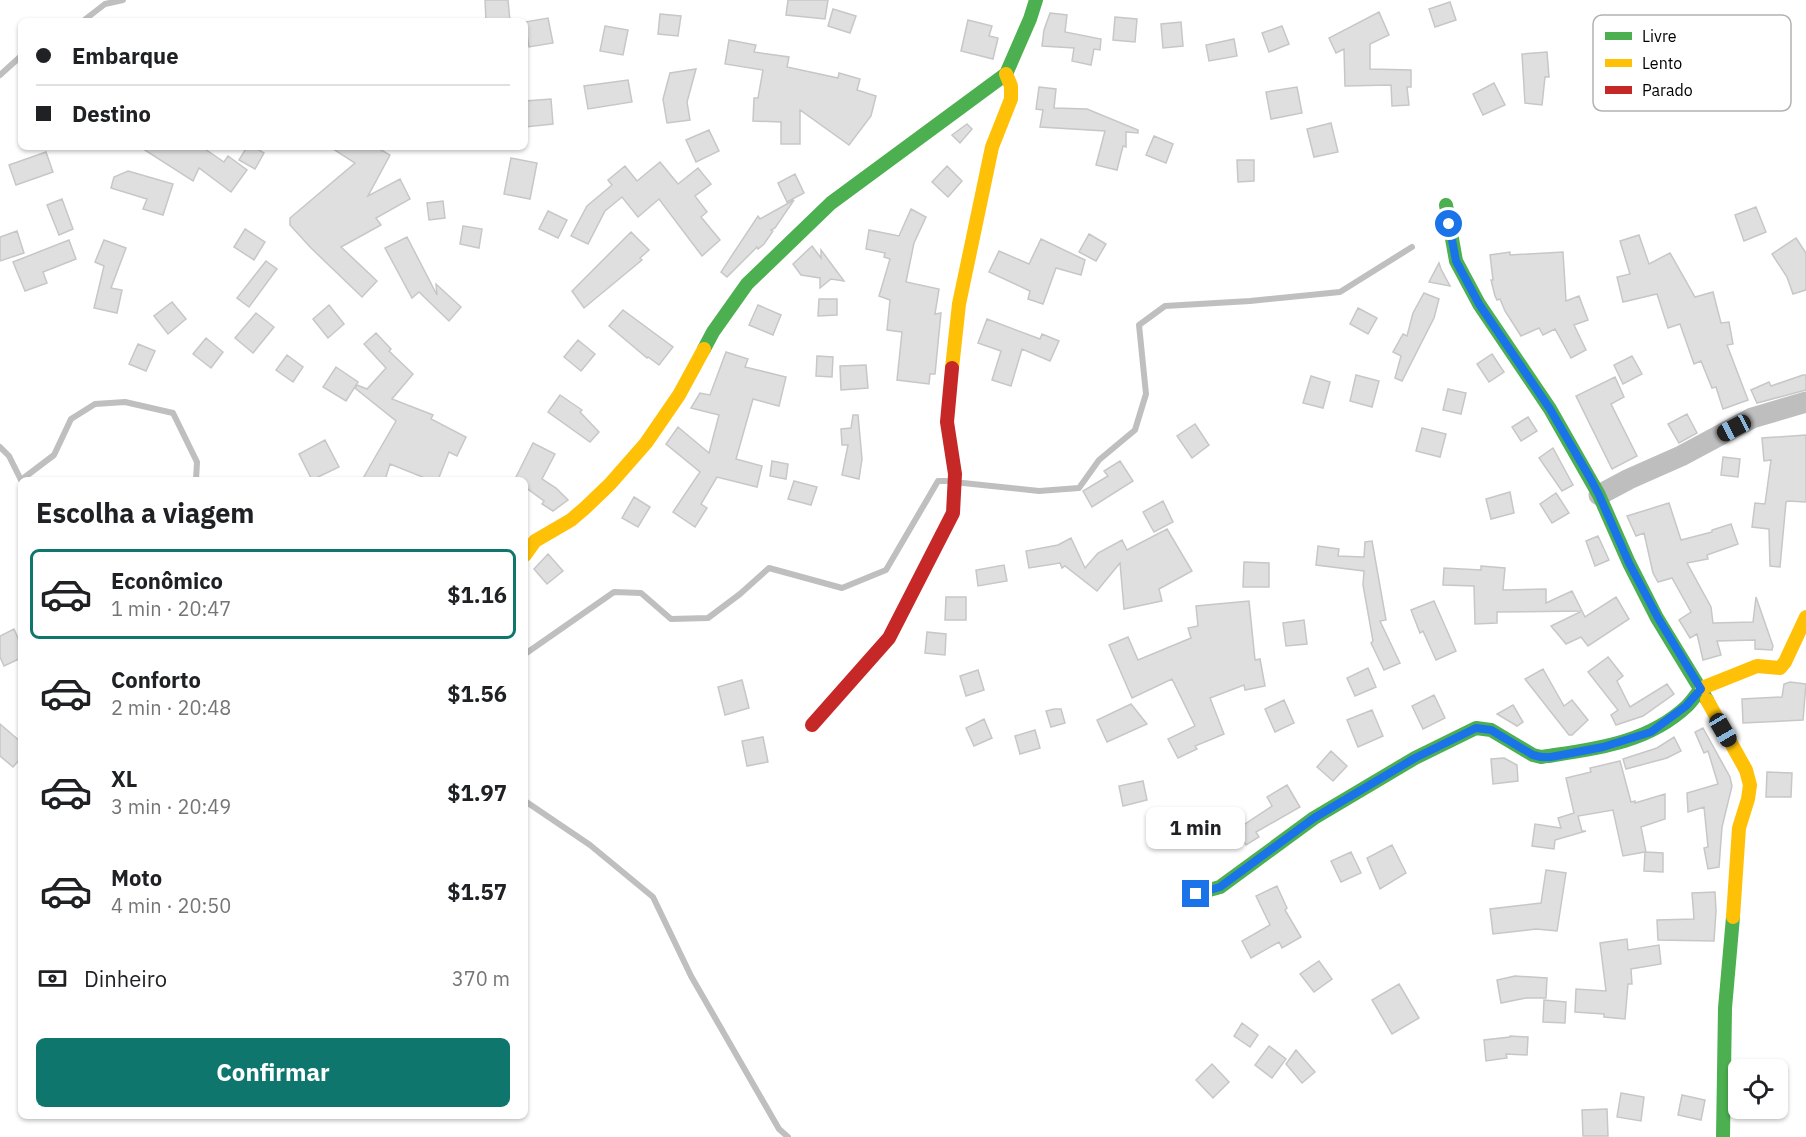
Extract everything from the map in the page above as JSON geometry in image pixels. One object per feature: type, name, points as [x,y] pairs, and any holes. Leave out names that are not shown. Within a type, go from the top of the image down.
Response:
[{"type":"street","points":[[528,551],[535,541],[571,520],[585,508],[610,484],[646,443],[679,395],[713,332],[747,284],[831,203],[1006,74],[1036,0]]},
{"type":"street","points":[[812,724],[889,638],[953,513],[955,474],[946,422],[959,304],[992,147],[1011,99],[1011,86],[1006,74]]},
{"type":"street","points":[[1446,205],[1456,261],[1479,304],[1550,409],[1599,495],[1629,563],[1658,618],[1746,770],[1750,785],[1739,828],[1725,1018],[1723,1137]]},
{"type":"street","points":[[1599,495],[1681,456],[1752,418],[1806,402]]},
{"type":"street","points":[[1196,894],[1220,887],[1314,818],[1415,758],[1476,728],[1491,730],[1533,755],[1541,757],[1603,747],[1651,732],[1686,706],[1701,689],[1757,666],[1780,668],[1806,618]]},
{"type":"building","points":[[485,0],[508,0],[510,18],[486,18]]},
{"type":"building","points":[[788,0],[828,0],[825,19],[786,15]]},
{"type":"building","points":[[1450,2],[1456,20],[1435,27],[1429,9]]},
{"type":"building","points":[[833,9],[856,16],[850,33],[828,26]]},
{"type":"building","points":[[1379,12],[1389,35],[1370,44],[1370,69],[1411,70],[1411,87],[1407,87],[1409,105],[1392,106],[1391,85],[1345,86],[1344,49],[1336,53],[1329,38]]},
{"type":"building","points":[[1050,13],[1067,15],[1065,32],[1101,39],[1100,50],[1094,49],[1091,65],[1072,61],[1074,48],[1042,46],[1044,30]]},
{"type":"building","points":[[660,14],[681,16],[678,36],[658,34]]},
{"type":"building","points":[[1115,17],[1137,19],[1135,42],[1113,40]]},
{"type":"building","points":[[548,18],[553,43],[529,47],[528,21]]},
{"type":"building","points":[[968,20],[992,26],[989,36],[998,38],[993,59],[961,51]]},
{"type":"building","points":[[1181,22],[1183,46],[1163,48],[1161,24]]},
{"type":"building","points":[[605,26],[628,30],[623,55],[600,51]]},
{"type":"building","points":[[1282,26],[1289,44],[1269,52],[1262,33]]},
{"type":"building","points":[[1234,39],[1237,56],[1209,61],[1206,45]]},
{"type":"building","points":[[729,40],[756,45],[754,52],[789,57],[787,67],[838,78],[839,73],[860,79],[857,90],[876,96],[871,116],[849,145],[800,110],[800,144],[781,144],[781,122],[753,121],[754,98],[758,98],[763,70],[725,64]]},
{"type":"building","points":[[1547,52],[1549,77],[1545,77],[1542,105],[1525,103],[1522,54]]},
{"type":"building","points":[[696,69],[687,102],[690,120],[667,123],[663,99],[670,73]]},
{"type":"building","points":[[628,80],[632,102],[588,109],[584,86]]},
{"type":"building","points":[[1494,83],[1505,105],[1483,115],[1473,94]]},
{"type":"building","points":[[1039,87],[1056,89],[1054,108],[1087,109],[1138,130],[1138,133],[1126,132],[1126,147],[1123,146],[1117,170],[1096,165],[1105,131],[1040,127],[1043,110],[1036,109]]},
{"type":"building","points":[[1297,87],[1302,113],[1271,119],[1266,92]]},
{"type":"building","points":[[551,99],[553,124],[528,127],[528,101]]},
{"type":"building","points":[[1331,123],[1338,152],[1314,157],[1307,129]]},
{"type":"building","points":[[967,124],[972,129],[960,143],[952,135]]},
{"type":"building","points":[[709,130],[719,151],[696,162],[686,140]]},
{"type":"building","points":[[1154,136],[1173,144],[1166,163],[1146,155]]},
{"type":"building","points":[[145,150],[206,150],[224,162],[228,156],[247,170],[231,192],[199,168],[193,181]]},
{"type":"building","points":[[245,150],[259,150],[264,153],[255,169],[239,160]]},
{"type":"building","points":[[335,150],[381,150],[390,155],[368,196],[400,179],[410,199],[376,218],[381,225],[341,247],[377,281],[362,297],[290,225],[290,218],[355,163]]},
{"type":"building","points":[[46,152],[53,172],[16,185],[9,165]]},
{"type":"building","points":[[511,158],[537,163],[530,199],[504,194]]},
{"type":"building","points":[[1237,160],[1254,160],[1254,181],[1238,182]]},
{"type":"building","points":[[660,162],[678,184],[698,168],[711,184],[695,196],[707,212],[701,217],[720,240],[702,256],[659,199],[638,217],[622,197],[605,211],[588,244],[571,236],[587,206],[612,185],[608,180],[625,166],[637,181]]},
{"type":"building","points":[[947,166],[962,181],[948,197],[932,182]]},
{"type":"building","points":[[128,171],[173,184],[163,215],[143,209],[147,199],[111,188],[114,177]]},
{"type":"building","points":[[795,174],[804,193],[787,202],[778,183]]},
{"type":"building","points":[[62,199],[73,229],[59,235],[47,205]]},
{"type":"building","points":[[794,200],[775,228],[771,230],[773,231],[764,244],[758,249],[757,247],[727,277],[721,272],[758,216],[760,219]]},
{"type":"building","points":[[443,201],[445,218],[429,220],[427,203]]},
{"type":"building","points":[[1756,207],[1766,232],[1744,241],[1735,215]]},
{"type":"building","points":[[911,209],[926,217],[914,243],[906,282],[939,289],[935,314],[941,313],[935,374],[930,374],[929,384],[897,380],[902,332],[887,330],[890,300],[879,296],[890,259],[884,257],[885,253],[866,249],[869,230],[899,236]]},
{"type":"building","points":[[548,211],[567,220],[558,238],[539,229]]},
{"type":"building","points":[[463,226],[482,229],[479,248],[460,244]]},
{"type":"building","points":[[245,229],[265,242],[254,260],[234,247]]},
{"type":"building","points":[[17,231],[24,253],[0,261],[0,237]]},
{"type":"building","points":[[631,232],[649,250],[640,258],[642,260],[584,308],[572,291]]},
{"type":"building","points":[[1089,234],[1106,244],[1096,261],[1079,252]]},
{"type":"building","points":[[1639,235],[1649,264],[1670,253],[1695,297],[1713,292],[1721,323],[1729,322],[1733,344],[1727,345],[1748,400],[1723,409],[1716,387],[1712,388],[1701,361],[1694,364],[1680,324],[1668,328],[1657,294],[1623,302],[1617,277],[1630,274],[1620,241]]},
{"type":"building","points":[[407,237],[437,295],[436,284],[461,307],[449,321],[419,292],[412,298],[385,248]]},
{"type":"building","points":[[1796,238],[1806,253],[1806,290],[1793,294],[1787,277],[1772,254]]},
{"type":"building","points":[[1041,239],[1085,260],[1081,275],[1056,268],[1043,304],[1028,299],[1030,291],[989,272],[999,251],[1029,264]]},
{"type":"building","points":[[69,240],[76,259],[43,272],[47,283],[25,291],[13,262]]},
{"type":"building","points":[[104,240],[126,248],[111,288],[122,290],[117,313],[94,308],[104,266],[95,262]]},
{"type":"building","points":[[812,246],[821,258],[821,250],[844,281],[831,279],[820,288],[820,278],[801,275],[793,264]]},
{"type":"building","points":[[1510,252],[1510,255],[1563,252],[1566,301],[1579,296],[1588,320],[1574,325],[1586,350],[1571,358],[1555,329],[1543,335],[1539,328],[1521,336],[1500,299],[1497,300],[1491,280],[1493,280],[1490,255]]},
{"type":"building","points":[[266,261],[277,269],[249,307],[237,298]]},
{"type":"building","points":[[1439,263],[1441,269],[1450,286],[1429,282]]},
{"type":"building","points":[[1424,293],[1439,299],[1434,318],[1402,381],[1395,378],[1401,356],[1393,352],[1403,334],[1407,336],[1413,313]]},
{"type":"building","points":[[819,299],[837,299],[837,315],[818,316]]},
{"type":"building","points":[[172,302],[186,319],[168,334],[154,316]]},
{"type":"building","points":[[329,305],[344,324],[328,338],[313,319]]},
{"type":"building","points":[[758,305],[781,315],[773,335],[749,325]]},
{"type":"building","points":[[1358,308],[1377,318],[1368,334],[1350,324]]},
{"type":"building","points":[[623,310],[673,347],[659,365],[647,358],[609,326]]},
{"type":"building","points":[[256,313],[274,327],[253,353],[235,338]]},
{"type":"building","points":[[987,319],[1040,339],[1042,334],[1059,341],[1050,361],[1022,349],[1011,386],[992,380],[1001,351],[978,343]]},
{"type":"building","points":[[376,333],[391,349],[389,351],[413,374],[392,399],[433,415],[431,419],[466,437],[457,456],[449,452],[439,477],[422,477],[390,464],[386,477],[364,477],[396,421],[355,388],[357,385],[367,389],[386,368],[364,344]]},
{"type":"building","points":[[206,338],[223,352],[211,368],[193,354]]},
{"type":"building","points":[[578,340],[595,354],[581,371],[564,357]]},
{"type":"building","points":[[138,344],[155,351],[146,371],[129,364]]},
{"type":"building","points":[[726,352],[748,359],[745,367],[786,377],[779,406],[753,399],[736,459],[762,466],[757,487],[717,477],[701,504],[707,508],[695,527],[673,512],[700,472],[666,444],[678,427],[709,453],[719,415],[691,408],[700,393],[710,395]]},
{"type":"building","points":[[1492,354],[1504,372],[1489,382],[1477,364]]},
{"type":"building","points":[[287,355],[303,367],[293,382],[276,370]]},
{"type":"building","points":[[817,356],[833,357],[832,377],[816,376]]},
{"type":"building","points":[[1632,356],[1642,374],[1623,384],[1614,365]]},
{"type":"building","points":[[866,365],[868,388],[841,390],[840,366]]},
{"type":"building","points":[[336,367],[358,382],[346,401],[323,387]]},
{"type":"building","points":[[1356,375],[1379,381],[1372,407],[1350,401]]},
{"type":"building","points":[[1806,375],[1806,390],[1757,403],[1751,390],[1769,382],[1771,386]]},
{"type":"building","points":[[1311,376],[1330,382],[1323,408],[1303,403]]},
{"type":"building","points":[[1615,377],[1624,397],[1611,404],[1637,456],[1612,469],[1576,396]]},
{"type":"building","points":[[1448,389],[1466,393],[1461,414],[1443,410]]},
{"type":"building","points":[[560,395],[582,410],[580,412],[599,432],[590,442],[548,412]]},
{"type":"building","points":[[1687,414],[1697,433],[1679,443],[1668,424]]},
{"type":"building","points":[[853,415],[858,415],[862,459],[859,479],[842,475],[848,445],[842,445],[841,429],[851,428]]},
{"type":"building","points":[[1528,417],[1537,431],[1521,441],[1512,427]]},
{"type":"building","points":[[1195,424],[1209,445],[1192,458],[1177,436]]},
{"type":"building","points":[[1422,428],[1446,434],[1440,457],[1416,451]]},
{"type":"building","points":[[1806,435],[1806,502],[1786,502],[1780,567],[1770,566],[1769,529],[1752,527],[1755,503],[1765,504],[1771,460],[1764,461],[1762,438]]},
{"type":"building","points":[[325,440],[339,467],[318,477],[310,477],[299,454]]},
{"type":"building","points":[[533,443],[555,454],[542,479],[568,500],[553,511],[542,504],[544,501],[528,489],[528,477],[516,477]]},
{"type":"building","points":[[1553,448],[1573,485],[1562,491],[1539,458]]},
{"type":"building","points":[[1723,457],[1740,459],[1738,477],[1721,475]]},
{"type":"building","points":[[772,461],[788,464],[786,479],[770,476]]},
{"type":"building","points":[[1120,461],[1133,481],[1092,507],[1083,491],[1108,476],[1104,471]]},
{"type":"building","points":[[794,481],[817,487],[811,505],[788,499]]},
{"type":"building","points":[[1510,492],[1514,513],[1491,519],[1486,499]]},
{"type":"building","points":[[1556,493],[1569,513],[1552,523],[1540,504]]},
{"type":"building","points":[[634,497],[650,507],[638,527],[622,518]]},
{"type":"building","points":[[1163,501],[1173,522],[1154,532],[1143,512]]},
{"type":"building","points":[[1669,503],[1681,540],[1712,532],[1712,530],[1731,524],[1738,544],[1707,555],[1708,559],[1687,563],[1711,607],[1713,623],[1753,622],[1756,597],[1773,646],[1772,650],[1755,649],[1755,640],[1717,641],[1721,655],[1703,660],[1697,634],[1690,638],[1679,620],[1691,612],[1672,578],[1658,582],[1653,573],[1644,533],[1636,536],[1627,516]]},
{"type":"building","points":[[1167,529],[1192,571],[1159,589],[1162,601],[1124,609],[1120,563],[1097,591],[1065,566],[1062,568],[1060,563],[1029,568],[1026,551],[1058,545],[1071,538],[1085,568],[1098,553],[1122,540],[1127,550]]},
{"type":"building","points":[[1598,536],[1609,560],[1595,566],[1586,541]]},
{"type":"building","points":[[1372,541],[1386,620],[1380,621],[1400,663],[1384,670],[1371,643],[1373,641],[1363,585],[1364,571],[1316,565],[1318,546],[1339,549],[1338,556],[1364,557],[1365,542]]},
{"type":"building","points":[[548,554],[563,571],[547,584],[534,569]]},
{"type":"building","points":[[1244,562],[1269,563],[1269,587],[1243,587]]},
{"type":"building","points":[[1004,565],[1007,581],[978,586],[976,570]]},
{"type":"building","points":[[1481,566],[1505,568],[1503,590],[1546,589],[1546,603],[1572,591],[1582,611],[1497,612],[1497,623],[1475,624],[1474,586],[1443,585],[1444,568],[1481,570]]},
{"type":"building","points":[[946,597],[966,597],[966,620],[945,620]]},
{"type":"building","points":[[1616,597],[1629,619],[1588,646],[1581,637],[1566,644],[1551,626],[1582,611],[1585,617]]},
{"type":"building","points":[[1249,601],[1255,660],[1260,659],[1265,686],[1245,690],[1244,685],[1210,698],[1224,734],[1195,746],[1197,749],[1178,758],[1168,739],[1195,726],[1172,679],[1132,698],[1109,645],[1128,637],[1138,660],[1191,638],[1188,628],[1198,626],[1196,606]]},
{"type":"building","points":[[1434,601],[1456,651],[1436,660],[1423,631],[1420,633],[1411,610]]},
{"type":"building","points":[[1304,620],[1307,644],[1286,646],[1283,623]]},
{"type":"building","points":[[14,629],[18,638],[18,659],[4,666],[0,657],[0,636]]},
{"type":"building","points":[[927,632],[946,634],[945,655],[925,653]]},
{"type":"building","points":[[1608,657],[1623,676],[1617,681],[1630,707],[1667,684],[1674,694],[1643,716],[1616,725],[1611,715],[1618,710],[1588,672]]},
{"type":"building","points":[[1368,668],[1376,687],[1355,696],[1347,678]]},
{"type":"building","points":[[1543,669],[1564,706],[1572,700],[1588,720],[1572,735],[1569,735],[1525,679]]},
{"type":"building","points":[[978,670],[984,690],[966,696],[960,676]]},
{"type":"building","points":[[742,680],[749,708],[725,715],[718,687]]},
{"type":"building","points":[[1790,682],[1806,684],[1803,720],[1743,723],[1742,699],[1782,697],[1784,684]]},
{"type":"building","points":[[1434,695],[1445,718],[1423,729],[1412,706]]},
{"type":"building","points":[[1284,700],[1294,723],[1275,732],[1265,709]]},
{"type":"building","points":[[1131,704],[1147,724],[1107,742],[1097,720]]},
{"type":"building","points":[[1513,705],[1523,722],[1517,726],[1497,714]]},
{"type":"building","points":[[1061,709],[1065,723],[1051,727],[1046,711]]},
{"type":"building","points":[[1372,710],[1383,736],[1358,747],[1347,720]]},
{"type":"building","points":[[984,719],[992,738],[974,746],[966,728]]},
{"type":"building","points":[[0,724],[18,739],[18,761],[13,767],[0,756]]},
{"type":"building","points":[[1703,728],[1730,777],[1732,786],[1722,827],[1719,867],[1708,869],[1704,848],[1708,847],[1704,807],[1688,812],[1687,793],[1718,784],[1708,751],[1704,753],[1695,732]]},
{"type":"building","points":[[1035,730],[1040,748],[1020,754],[1015,736]]},
{"type":"building","points":[[763,737],[768,762],[747,766],[742,741]]},
{"type":"building","points":[[1674,737],[1681,751],[1667,758],[1626,769],[1623,759],[1657,748]]},
{"type":"building","points":[[1331,751],[1347,766],[1333,781],[1317,767]]},
{"type":"building","points":[[1504,758],[1517,765],[1518,781],[1493,784],[1491,759]]},
{"type":"building","points":[[1620,761],[1631,802],[1635,801],[1635,803],[1665,794],[1665,819],[1641,827],[1646,852],[1663,853],[1663,872],[1644,871],[1645,852],[1623,856],[1613,810],[1578,816],[1582,831],[1586,831],[1555,840],[1554,849],[1532,846],[1535,824],[1561,828],[1558,818],[1574,813],[1566,778],[1591,772],[1590,768]]},
{"type":"building","points":[[1767,772],[1792,773],[1791,797],[1766,797]]},
{"type":"building","points":[[1143,781],[1147,800],[1123,806],[1119,786]]},
{"type":"building","points":[[1287,785],[1300,807],[1256,832],[1259,837],[1246,845],[1236,830],[1272,806],[1267,797]]},
{"type":"building","points":[[1392,845],[1406,873],[1380,889],[1367,858]]},
{"type":"building","points":[[1351,852],[1361,873],[1341,882],[1331,861]]},
{"type":"building","points":[[1546,870],[1566,873],[1557,931],[1536,929],[1493,934],[1490,909],[1541,903]]},
{"type":"building","points":[[1277,886],[1287,908],[1285,910],[1301,937],[1282,948],[1279,942],[1251,958],[1242,941],[1270,925],[1256,896]]},
{"type":"building","points":[[1715,892],[1714,941],[1658,940],[1657,920],[1694,919],[1692,893]]},
{"type":"building","points":[[1627,939],[1628,950],[1659,945],[1661,964],[1631,969],[1632,984],[1628,984],[1625,1019],[1604,1017],[1604,1014],[1575,1012],[1576,989],[1606,991],[1600,943]]},
{"type":"building","points":[[1319,961],[1332,979],[1314,992],[1300,974]]},
{"type":"building","points":[[1515,976],[1547,978],[1546,998],[1526,998],[1501,1003],[1497,980]]},
{"type":"building","points":[[1399,984],[1419,1018],[1392,1034],[1372,1000]]},
{"type":"building","points":[[1544,1000],[1566,1002],[1565,1023],[1543,1022]]},
{"type":"building","points":[[1242,1023],[1258,1035],[1250,1047],[1234,1036]]},
{"type":"building","points":[[1510,1036],[1528,1037],[1527,1055],[1506,1054],[1507,1058],[1486,1061],[1484,1040]]},
{"type":"building","points":[[1269,1046],[1286,1059],[1272,1078],[1255,1065]]},
{"type":"building","points":[[1296,1050],[1315,1072],[1302,1083],[1286,1064]]},
{"type":"building","points":[[1212,1064],[1229,1082],[1213,1098],[1196,1080]]},
{"type":"building","points":[[1621,1093],[1644,1097],[1641,1121],[1617,1117]]},
{"type":"building","points":[[1682,1095],[1705,1100],[1701,1120],[1678,1115]]},
{"type":"building","points":[[1607,1109],[1608,1136],[1583,1136],[1582,1110]]},
{"type":"waterway","points":[[87,18],[105,4],[123,0]]},
{"type":"waterway","points":[[0,75],[18,59]]},
{"type":"waterway","points":[[963,483],[1039,491],[1079,488],[1099,460],[1135,430],[1146,394],[1139,325],[1165,306],[1340,292],[1412,247]]},
{"type":"waterway","points":[[25,477],[54,455],[71,419],[95,404],[125,402],[173,413],[197,462],[196,477]]},
{"type":"waterway","points":[[0,447],[9,456],[20,477]]},
{"type":"waterway","points":[[528,652],[614,592],[641,593],[671,619],[708,618],[769,568],[842,588],[886,570],[938,481],[946,481]]},
{"type":"waterway","points":[[528,803],[590,845],[653,897],[691,976],[779,1129],[788,1137]]},
{"type":"traffic: fast","points":[[704,349],[713,332],[747,284],[831,203],[1006,74],[1036,0]]},
{"type":"traffic: fast","points":[[1446,205],[1456,261],[1479,304],[1550,409],[1599,495],[1629,563],[1657,618],[1707,700]]},
{"type":"traffic: fast","points":[[1195,894],[1220,887],[1314,818],[1415,758],[1476,728],[1491,730],[1533,755],[1541,757],[1580,751],[1618,743],[1655,729],[1687,706],[1702,688]]},
{"type":"traffic: fast","points":[[1723,1137],[1725,1008],[1733,917]]},
{"type":"traffic: slow","points":[[952,368],[959,304],[992,147],[1011,99],[1011,86],[1006,74]]},
{"type":"traffic: slow","points":[[528,551],[535,541],[571,520],[585,508],[610,484],[646,443],[679,395],[704,349]]},
{"type":"traffic: slow","points":[[1702,688],[1757,666],[1780,668],[1806,617]]},
{"type":"traffic: slow","points":[[1707,700],[1746,770],[1750,785],[1739,828],[1733,917]]},
{"type":"traffic: jam","points":[[812,725],[889,638],[953,513],[955,474],[947,422],[952,368]]},
{"type":"route","points":[[1196,894],[1220,887],[1314,818],[1415,758],[1476,728],[1491,730],[1533,755],[1551,757],[1603,747],[1656,730],[1686,706],[1701,689],[1658,618],[1629,563],[1590,478],[1550,409],[1479,304],[1456,261],[1449,224]]}]
